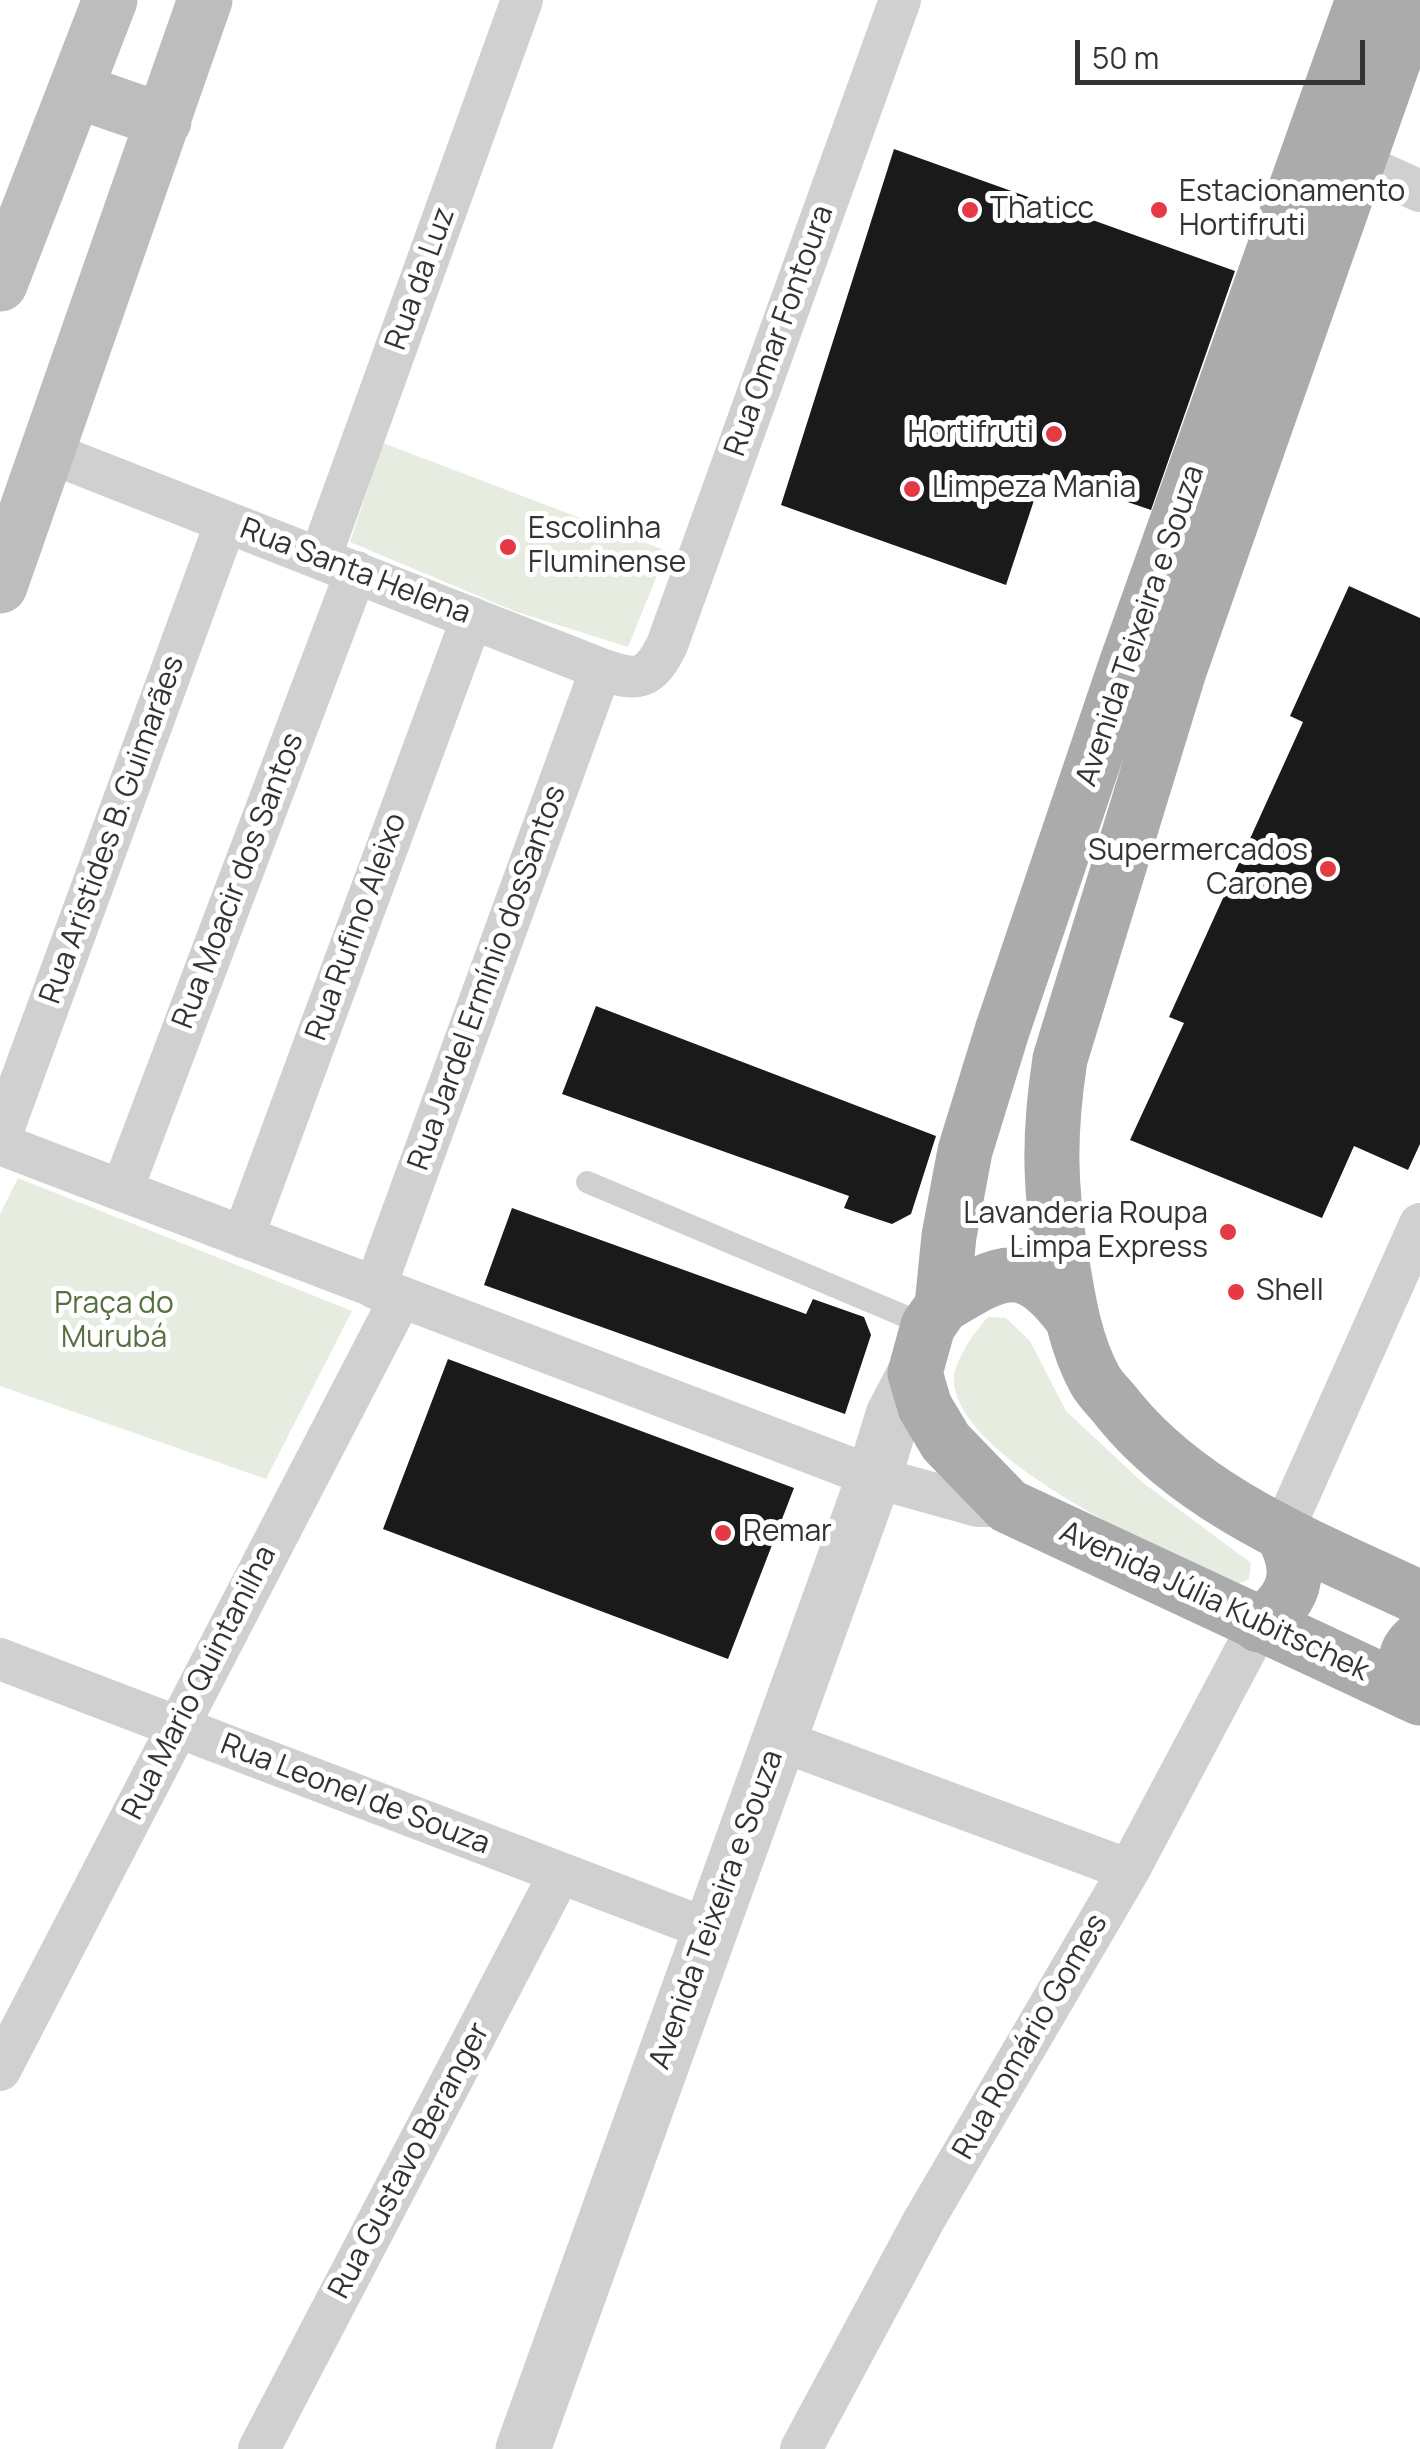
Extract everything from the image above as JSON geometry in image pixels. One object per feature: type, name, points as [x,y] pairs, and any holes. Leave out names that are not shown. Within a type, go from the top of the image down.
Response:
[{"type":"main road","points":[[0,284],[110,0]]},
{"type":"main road","points":[[0,586],[205,0]]},
{"type":"main road","name":"Avenida Teixeira e Souza","points":[[1008,1506],[946,1442],[924,1407],[928,1335],[964,1151],[1126,662],[1364,0]]},
{"type":"main road","name":"Avenida Teixeira e Souza","points":[[1071,1317],[1051,1178],[1050,1122],[1060,1059],[1180,671],[1415,0]]},
{"type":"main road","points":[[77,91],[164,121]]},
{"type":"main road","points":[[928,1335],[984,1280],[1018,1274],[1048,1287],[1071,1317],[1096,1380],[1143,1439],[1204,1488],[1282,1533],[1420,1598]]},
{"type":"main road","name":"Avenida Júlia Kubitschek","points":[[1008,1506],[1420,1696]]},
{"type":"main road","points":[[1259,1625],[1290,1591],[1295,1571],[1294,1554],[1282,1533]]},
{"type":"main road","points":[[1420,1638],[1408,1649],[1404,1660],[1420,1696]]},
{"type":"street","name":"Rua da Luz","points":[[338,565],[522,0]]},
{"type":"street","name":"Rua Omar Fontoura","points":[[659,662],[900,0]]},
{"type":"street","points":[[1358,163],[1420,191]]},
{"type":"street","name":"Rua Santa Helena","points":[[48,452],[628,678],[644,676],[659,662]]},
{"type":"street","name":"Rua Aristides B. Guimarães","points":[[0,1141],[226,522]]},
{"type":"street","name":"Rua Moacir dos Santos","points":[[122,1190],[338,565]]},
{"type":"street","name":"Rua Rufino Aleixo","points":[[243,1237],[472,618]]},
{"type":"street","name":"Rua Jardel Ermínio dosSantos","points":[[388,1292],[602,669]]},
{"type":"street","points":[[0,1141],[874,1477],[978,1506],[1008,1506]]},
{"type":"street","points":[[1282,1533],[1420,1224]]},
{"type":"street","name":"Rua Mario Quintanilha","points":[[0,2070],[177,1728],[388,1292]]},
{"type":"street","name":"Avenida Teixeira e Souza","points":[[523,2449],[893,1415],[928,1335]]},
{"type":"street","name":"Rua Romário Gomes","points":[[801,2449],[924,2220],[1128,1870],[1259,1625]]},
{"type":"street","name":"Rua Leonel de Souza","points":[[0,1659],[710,1930]]},
{"type":"street","points":[[778,1740],[1128,1870]]},
{"type":"street","name":"Rua Gustavo Beranger","points":[[260,2449],[560,1873]]},
{"type":"lane","points":[[587,1182],[928,1335]]},
{"type":"green space","name":"Escolinha Fluminense","points":[[383,443],[667,551],[628,647],[514,611],[350,542]]},
{"type":"green space","name":"Praça do Murubá","points":[[18,1178],[352,1311],[266,1479],[0,1386],[0,1214]]},
{"type":"green space","points":[[988,1317],[1006,1318],[1030,1341],[1066,1411],[1142,1482],[1251,1563],[1249,1579],[1235,1585],[1119,1528],[1029,1474],[992,1444],[966,1414],[954,1384],[960,1358]]},
{"type":"building","points":[[894,149],[1235,271],[1151,510],[1043,473],[1006,585],[781,505]]},
{"type":"building","name":"Supermercados Carone","points":[[1349,586],[1420,618],[1420,1144],[1408,1170],[1354,1146],[1322,1218],[1130,1140],[1184,1023],[1169,1017],[1303,722],[1290,716]]},
{"type":"building","points":[[596,1006],[936,1136],[911,1214],[892,1224],[844,1208],[849,1196],[562,1094]]},
{"type":"building","points":[[512,1208],[806,1314],[813,1299],[864,1317],[871,1335],[845,1414],[484,1285]]},
{"type":"building","points":[[448,1359],[794,1488],[728,1659],[383,1529]]},
{"type":"place","name":"Thaticc","points":[[970,210]]},
{"type":"place","name":"Estacionamento Hortifruti","points":[[1159,210]]},
{"type":"place","name":"Hortifruti","points":[[1054,434]]},
{"type":"place","name":"Limpeza Mania","points":[[912,489]]},
{"type":"place","name":"Escolinha Fluminense","points":[[508,547]]},
{"type":"place","name":"Supermercados Carone","points":[[1328,869]]},
{"type":"place","name":"Lavanderia Roupa Limpa Express","points":[[1228,1232]]},
{"type":"place","name":"Shell","points":[[1236,1292]]},
{"type":"place","name":"Remar","points":[[723,1533]]}]
